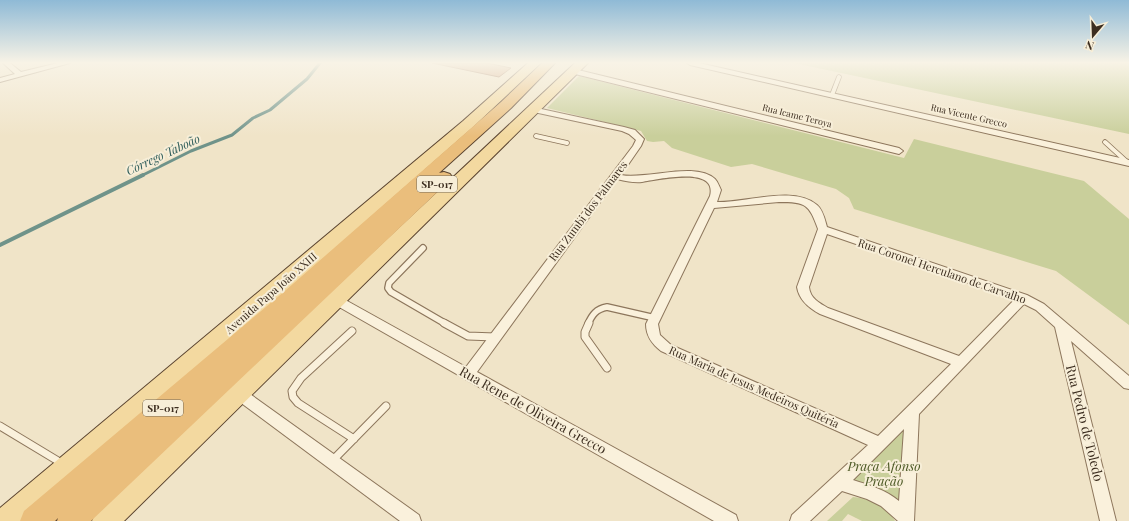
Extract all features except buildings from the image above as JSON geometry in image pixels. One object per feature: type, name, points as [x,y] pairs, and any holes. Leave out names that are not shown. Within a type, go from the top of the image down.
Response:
[{"type":"highway","name":"Avenida Papa João XXIII","points":[[72,521],[301,299],[524,87]]},
{"type":"highway","name":"Avenida Papa João XXIII","points":[[34,521],[301,299],[503,123],[547,87]]},
{"type":"main road","name":"Avenida Papa João XXIII","points":[[5,521],[463,129],[508,87]]},
{"type":"main road","points":[[105,521],[336,300],[553,87]]},
{"type":"street","name":"Rua Icame Teroya","points":[[655,87],[899,151]]},
{"type":"street","name":"Rua Vicente Grecco","points":[[798,87],[1128,162]]},
{"type":"street","name":"Rua Zumbi dos Palmares","points":[[468,374],[637,146],[640,138],[624,129],[532,109]]},
{"type":"street","points":[[614,176],[635,180],[684,174],[699,175],[706,177],[714,184],[716,188],[713,200],[724,206],[739,203],[784,199],[802,200],[810,204],[817,212],[823,229],[803,287],[805,295],[809,301],[824,311],[961,362]]},
{"type":"street","name":"Rua Maria de Jesus Medeiros Quitéria","points":[[713,200],[652,324],[652,334],[658,342],[666,348],[880,444]]},
{"type":"street","name":"Rua Coronel Herculano de Carvalho","points":[[823,229],[1023,298],[1040,307],[1129,384]]},
{"type":"street","points":[[798,521],[880,444],[1023,298]]},
{"type":"street","name":"Rua Rene de Oliveira Grecco","points":[[336,300],[730,521]]},
{"type":"street","name":"Rua Pedro de Toledo","points":[[1061,326],[1108,521]]},
{"type":"street","points":[[238,394],[413,521]]},
{"type":"street","points":[[905,519],[912,412]]},
{"type":"street","points":[[840,482],[871,493],[887,501],[905,519]]},
{"type":"lane","points":[[832,95],[835,87]]},
{"type":"lane","points":[[536,136],[567,143]]},
{"type":"lane","points":[[1105,142],[1128,162]]},
{"type":"lane","points":[[423,248],[389,283],[388,288],[391,292],[464,335],[473,338],[488,336],[495,337]]},
{"type":"lane","points":[[607,368],[585,337],[585,332],[592,315],[596,310],[607,307],[655,318]]},
{"type":"lane","points":[[352,331],[300,378],[292,391],[292,397],[354,439]]},
{"type":"lane","points":[[332,462],[386,406]]},
{"type":"lane","points":[[0,426],[68,467]]},
{"type":"green space","points":[[568,87],[624,87],[904,158],[914,139],[1084,181],[1129,219],[1129,325],[1056,271],[854,209],[849,198],[836,189],[752,164],[731,167],[672,148],[664,141],[647,141],[641,131],[547,108]]},
{"type":"green space","points":[[909,87],[1129,87],[1129,134]]},
{"type":"green space","name":"Praça Afonso Pração","points":[[909,423],[901,505],[846,482]]},
{"type":"green space","points":[[853,497],[865,499],[877,504],[887,511],[895,521],[862,521],[848,514],[842,521],[827,521]]},
{"type":"waterway","name":"Córrego Taboão","points":[[143,175],[191,151],[232,135],[253,118],[270,110],[297,87]]},
{"type":"waterway","name":"Córrego Taboão","points":[[0,245],[143,175]]}]
